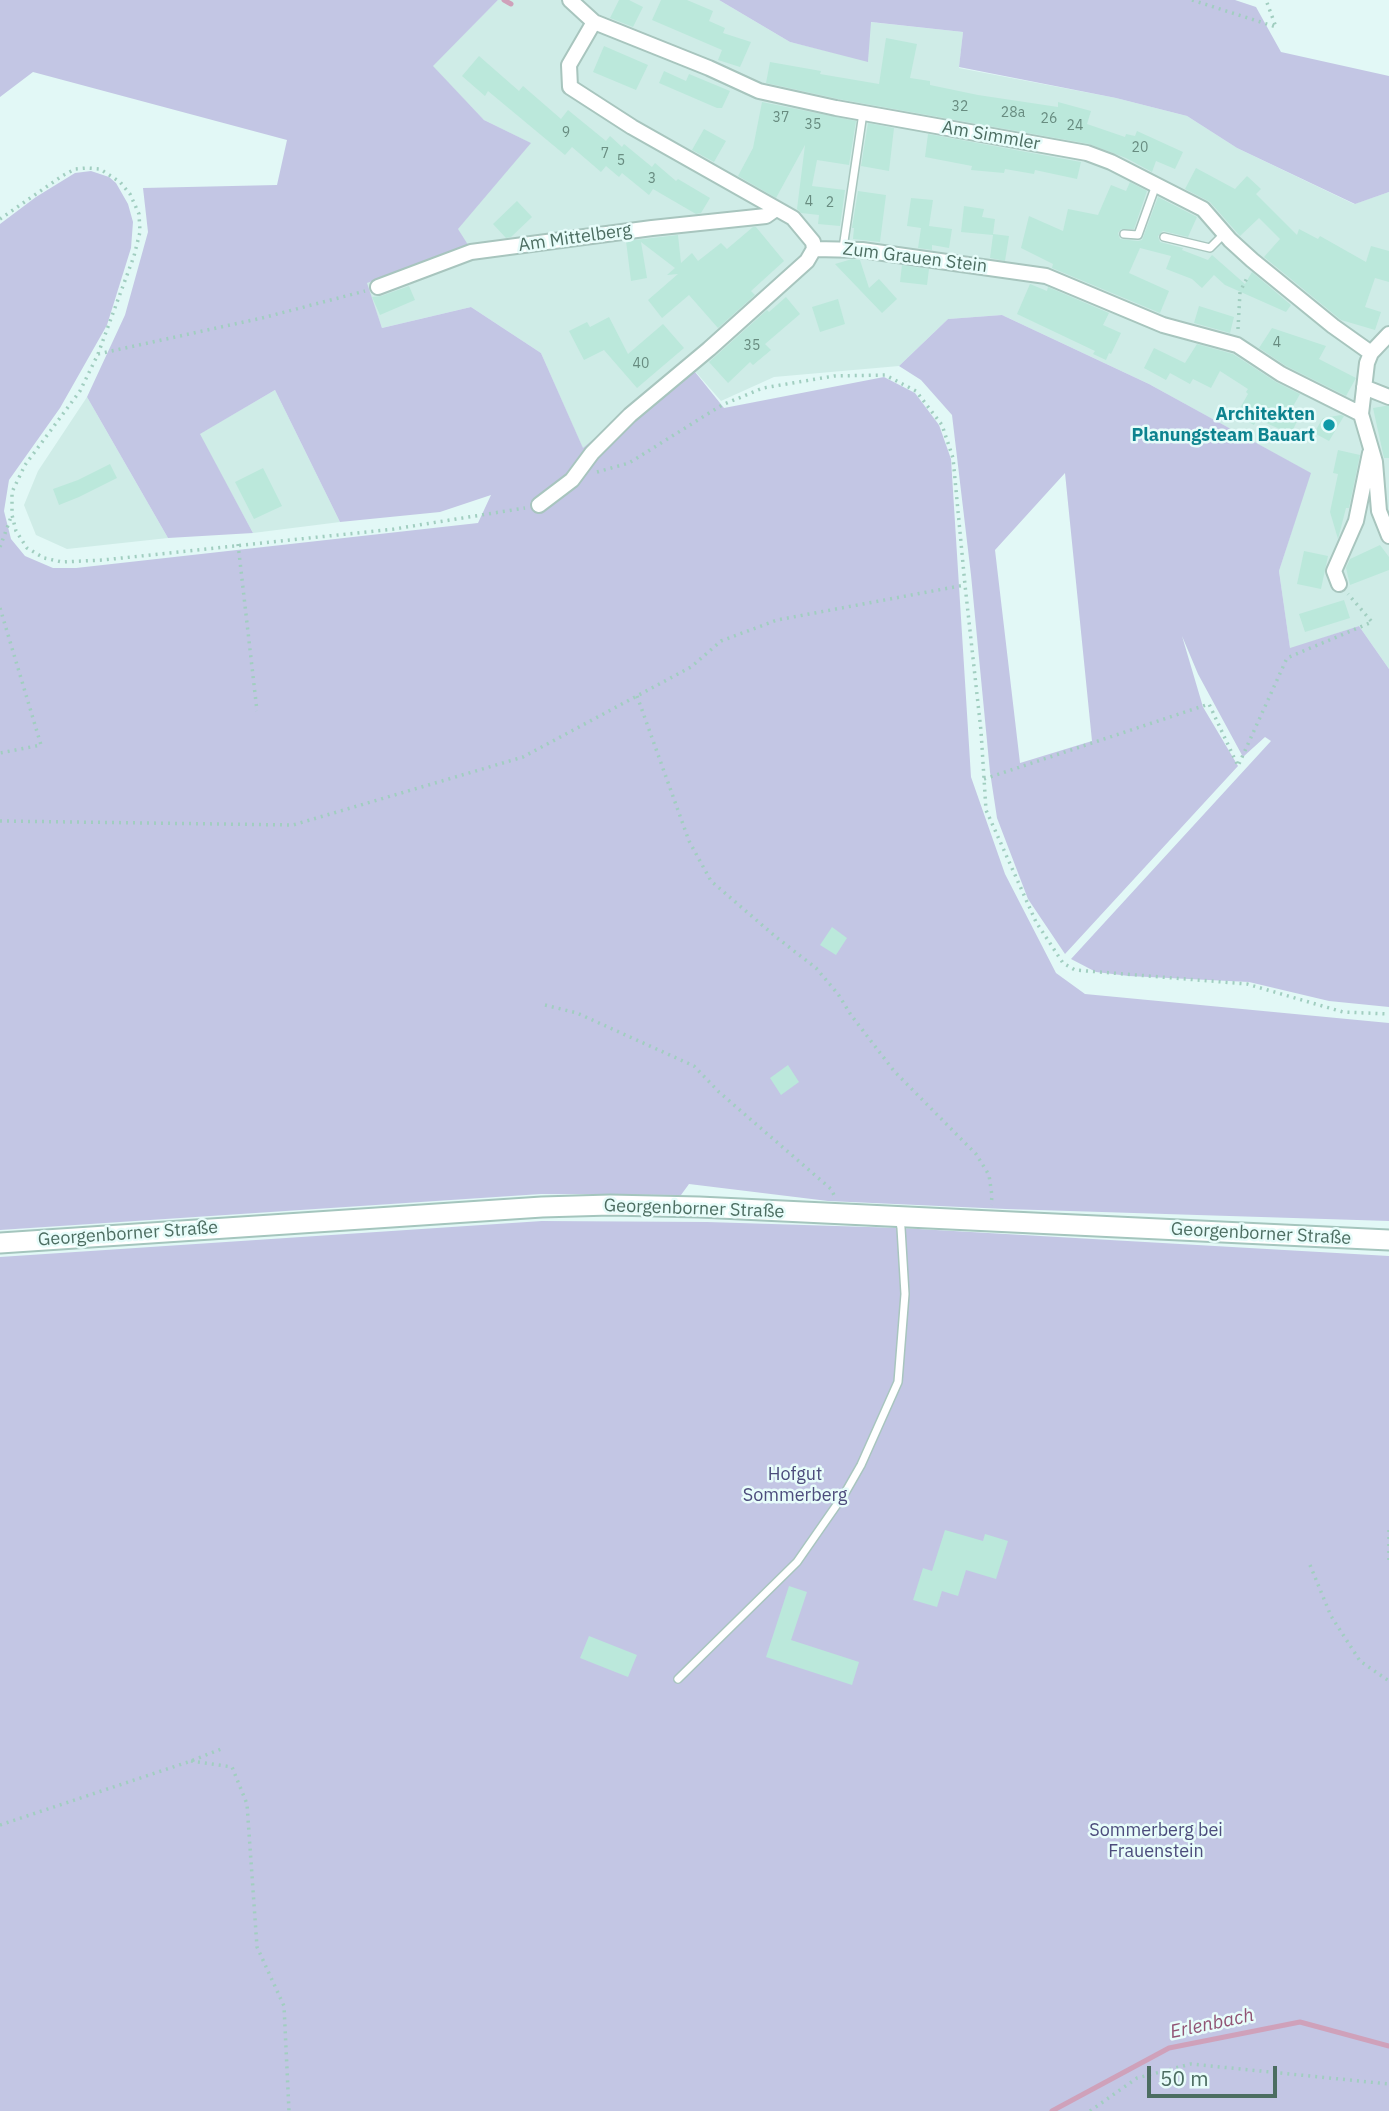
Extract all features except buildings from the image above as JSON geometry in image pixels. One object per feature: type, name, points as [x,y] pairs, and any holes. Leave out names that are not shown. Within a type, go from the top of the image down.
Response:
[{"type":"main road","name":"Georgenborner Straße","points":[[0,1242],[583,1206],[699,1207],[1389,1240]]},
{"type":"street","name":"Am Simmler","points":[[570,0],[594,22],[759,91],[863,113],[1087,153],[1111,162],[1203,209],[1252,260],[1371,353]]},
{"type":"street","points":[[540,505],[572,480],[592,453],[631,415],[807,261],[814,249],[813,242],[793,218],[632,127],[570,87],[569,65],[594,22]]},
{"type":"street","name":"Am Mittelberg","points":[[378,287],[471,252],[766,216],[776,209]]},
{"type":"street","name":"Zum Grauen Stein","points":[[814,249],[843,248],[1046,276],[1163,325],[1237,345],[1281,374],[1361,414]]},
{"type":"street","points":[[1389,334],[1371,353],[1367,363],[1361,414],[1375,462],[1379,511],[1389,536]]},
{"type":"street","points":[[1364,387],[1389,397]]},
{"type":"street","points":[[1339,584],[1334,572],[1339,555],[1356,521],[1371,449]]},
{"type":"lane","points":[[843,248],[863,113]]},
{"type":"lane","points":[[1124,234],[1138,235],[1156,184]]},
{"type":"lane","points":[[1164,237],[1210,248],[1224,233]]},
{"type":"lane","points":[[678,1679],[797,1562],[861,1465],[898,1382],[905,1294],[898,1217]]},
{"type":"path","points":[[1192,0],[1276,27],[1266,0]]},
{"type":"path","points":[[0,219],[75,169],[87,167],[100,169],[120,182],[130,194],[139,214],[140,232],[123,288],[98,354],[80,391],[25,465],[12,492],[12,515],[16,531],[27,548],[44,558],[62,562],[103,559],[394,530],[540,505]]},
{"type":"path","points":[[1237,345],[1240,292],[1252,260]]},
{"type":"path","points":[[98,354],[262,317],[378,287]]},
{"type":"path","points":[[572,480],[629,463],[722,405],[763,388],[834,376],[885,375],[916,391],[942,425],[953,458],[981,731],[986,810],[1036,922],[1063,963],[1075,970],[1247,984],[1343,1012],[1389,1014]]},
{"type":"path","points":[[0,547],[12,515]]},
{"type":"path","points":[[239,544],[257,711]]},
{"type":"path","points":[[984,779],[1209,704],[1238,766],[1287,658],[1372,622],[1339,584]]},
{"type":"path","points":[[0,821],[293,825],[523,757],[691,667],[721,642],[777,620],[965,585]]},
{"type":"path","points":[[0,608],[41,745],[0,753]]},
{"type":"path","points":[[637,696],[689,841],[712,881],[816,968],[894,1071],[976,1154],[989,1175],[992,1196],[989,1221]]},
{"type":"path","points":[[545,1005],[577,1013],[694,1066],[719,1092],[831,1189],[847,1214]]},
{"type":"path","points":[[1389,1530],[1389,1560]]},
{"type":"path","points":[[1310,1565],[1331,1616],[1360,1661],[1389,1682]]},
{"type":"path","points":[[0,1825],[221,1749]]},
{"type":"path","points":[[191,1761],[232,1767],[247,1804],[257,1947],[284,2007],[289,2111]]},
{"type":"path","points":[[1090,2111],[1137,2078],[1191,2064],[1389,2084]]},
{"type":"shaded area","points":[[498,0],[719,0],[790,42],[868,61],[870,22],[963,32],[959,68],[1116,98],[1187,116],[1237,148],[1354,204],[1389,192],[1389,669],[1359,626],[1290,649],[1279,571],[1310,473],[1149,384],[1002,315],[948,319],[899,366],[774,377],[721,401],[687,362],[583,449],[541,353],[471,307],[382,328],[366,283],[469,248],[457,229],[530,143],[484,120],[432,66]]},
{"type":"shaded area","points":[[275,390],[340,522],[253,533],[199,434]]},
{"type":"shaded area","points":[[87,397],[168,538],[67,549],[36,535],[24,505],[38,471]]},
{"type":"green space","points":[[0,0],[498,0],[433,66],[484,120],[531,143],[458,229],[470,248],[367,283],[382,328],[471,307],[541,353],[583,448],[687,362],[724,408],[884,377],[915,393],[939,425],[951,459],[971,777],[1005,874],[1056,973],[1085,994],[1389,1023],[1389,1221],[828,1201],[689,1184],[681,1195],[541,1194],[0,1230],[0,224],[75,173],[91,171],[109,177],[116,183],[128,204],[133,222],[131,248],[107,325],[60,408],[9,480],[4,511],[11,539],[25,556],[53,568],[76,568],[478,523],[491,495],[440,512],[340,522],[275,390],[200,434],[253,533],[168,538],[87,397],[125,315],[148,232],[143,188],[277,185],[287,140],[33,72],[0,97]]},
{"type":"green space","points":[[719,0],[1235,0],[1256,7],[1281,52],[1389,76],[1389,192],[1355,204],[1237,148],[1187,116],[1116,98],[959,67],[963,32],[871,22],[868,62],[790,42]]},
{"type":"green space","points":[[1002,315],[1149,384],[1311,473],[1279,571],[1290,648],[1359,626],[1389,669],[1389,1007],[1329,1001],[1249,982],[1096,972],[1071,959],[1271,741],[1265,737],[1243,757],[1198,674],[1182,636],[1203,707],[1238,766],[1065,954],[1028,899],[997,818],[952,415],[921,380],[899,366],[948,319]],"holes":[[[1065,473],[1092,741],[1020,763],[995,550]]]},
{"type":"green space","points":[[542,1221],[707,1222],[901,1228],[1389,1256],[1389,2111],[0,2111],[0,1257]]},
{"type":"waterway","points":[[504,0],[511,4]]},
{"type":"waterway","name":"Erlenbach","points":[[1052,2111],[1169,2048],[1300,2022],[1389,2046]]},
{"type":"place","name":"Architekten Planungsteam Bauart","points":[[1329,425]]},
{"type":"park label","name":"Hofgut Sommerberg","points":[[795,1485]]},
{"type":"park label","name":"Sommerberg bei Frauenstein","points":[[1156,1841]]}]
